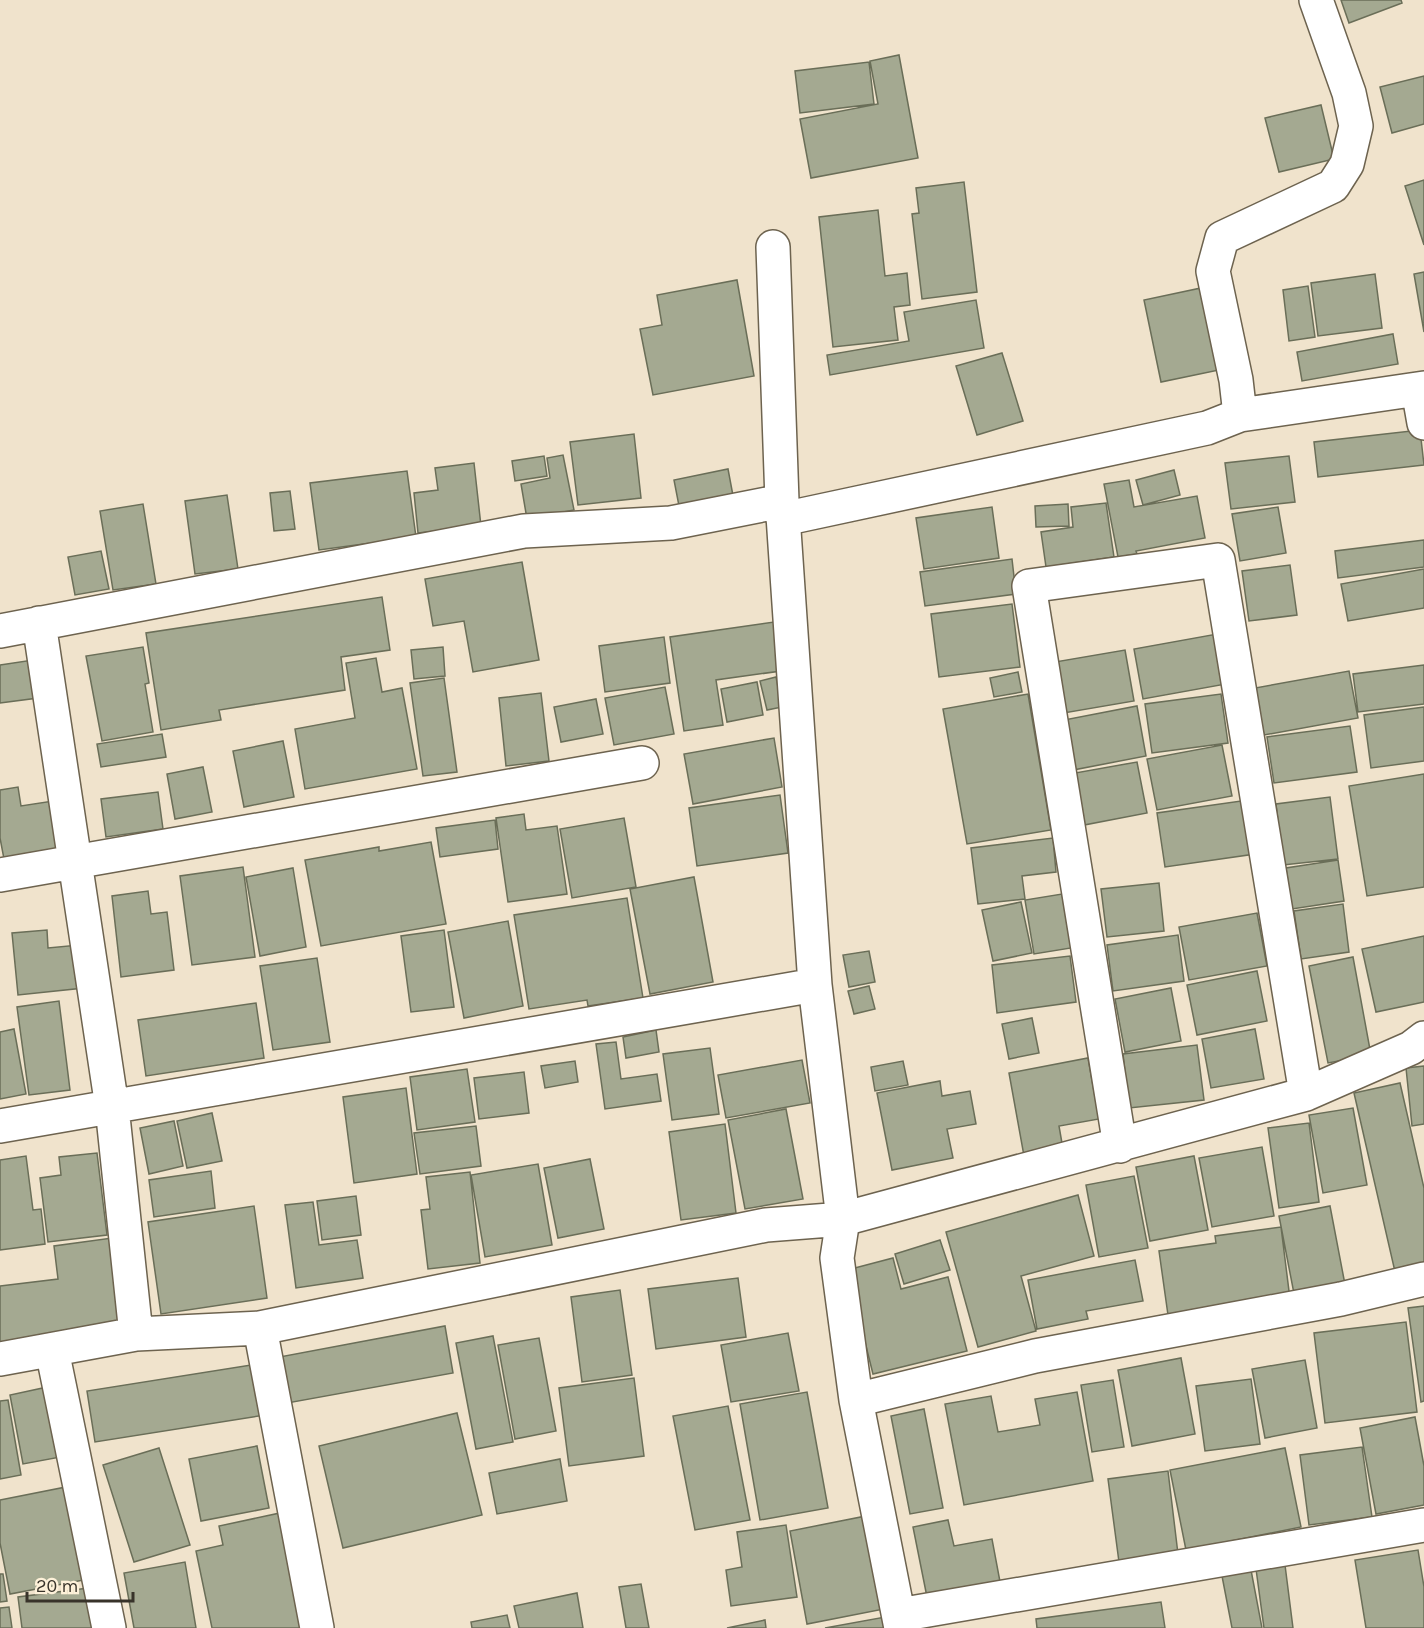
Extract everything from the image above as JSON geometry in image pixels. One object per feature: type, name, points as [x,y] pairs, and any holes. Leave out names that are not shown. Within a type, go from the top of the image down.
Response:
[{"type":"street","points":[[1240,415],[1236,380],[1214,271],[1222,238],[1333,186],[1347,165],[1356,126],[1349,93],[1316,0]]},
{"type":"street","points":[[772,247],[783,510],[815,985],[843,1220],[837,1258],[856,1400],[899,1622],[1424,1525]]},
{"type":"street","points":[[0,631],[524,531],[671,523],[783,510],[1207,428],[1240,415],[1421,388],[1424,423]]},
{"type":"street","points":[[1120,1146],[1029,586],[1218,561],[1306,1094]]},
{"type":"street","points":[[39,623],[73,861],[112,1107],[136,1334]]},
{"type":"street","points":[[0,874],[642,762]]},
{"type":"street","points":[[0,1126],[815,985]]},
{"type":"street","points":[[0,1359],[136,1334],[260,1328],[766,1225],[843,1220],[1306,1094],[1411,1048],[1424,1038]]},
{"type":"street","points":[[856,1400],[1035,1356],[1341,1299],[1424,1279]]},
{"type":"street","points":[[260,1328],[317,1628]]},
{"type":"street","points":[[52,1350],[109,1628]]},
{"type":"building","points":[[1341,0],[1401,0],[1402,3],[1349,23]]},
{"type":"building","points":[[899,55],[918,158],[811,178],[800,119],[878,104],[870,61]]},
{"type":"building","points":[[869,62],[874,104],[800,113],[795,71]]},
{"type":"building","points":[[1424,76],[1424,124],[1392,133],[1380,87]]},
{"type":"building","points":[[1321,105],[1334,159],[1279,172],[1265,118]]},
{"type":"building","points":[[1424,180],[1424,245],[1405,186]]},
{"type":"building","points":[[964,182],[977,292],[922,299],[912,214],[919,213],[916,188]]},
{"type":"building","points":[[878,210],[885,276],[907,273],[910,305],[894,307],[898,340],[833,347],[819,217]]},
{"type":"building","points":[[1424,272],[1424,332],[1414,274]]},
{"type":"building","points":[[1375,274],[1382,328],[1318,336],[1311,283]]},
{"type":"building","points":[[737,280],[754,376],[653,395],[640,329],[662,325],[657,295]]},
{"type":"building","points":[[1308,286],[1315,337],[1289,341],[1283,290]]},
{"type":"building","points":[[1201,288],[1219,370],[1161,382],[1144,300]]},
{"type":"building","points":[[976,300],[984,348],[830,375],[827,355],[909,341],[904,312]]},
{"type":"building","points":[[1393,334],[1398,364],[1302,381],[1297,352]]},
{"type":"building","points":[[1002,353],[1023,421],[977,435],[956,366]]},
{"type":"building","points":[[1420,430],[1424,465],[1318,477],[1314,442]]},
{"type":"building","points":[[634,434],[641,498],[578,505],[570,442]]},
{"type":"building","points":[[563,455],[574,510],[527,519],[521,484],[550,478],[547,458]]},
{"type":"building","points":[[544,456],[547,476],[515,481],[512,461]]},
{"type":"building","points":[[1289,456],[1295,502],[1231,509],[1225,463]]},
{"type":"building","points":[[474,463],[481,526],[418,533],[414,493],[438,490],[435,468]]},
{"type":"building","points":[[728,469],[734,501],[680,511],[674,480]]},
{"type":"building","points":[[1174,470],[1180,495],[1143,505],[1136,480]]},
{"type":"building","points":[[407,471],[416,537],[319,550],[310,483]]},
{"type":"building","points":[[1129,480],[1134,507],[1197,496],[1205,538],[1136,551],[1137,554],[1118,557],[1104,484]]},
{"type":"building","points":[[290,491],[295,529],[274,531],[270,493]]},
{"type":"building","points":[[227,495],[238,569],[195,574],[185,501]]},
{"type":"building","points":[[1106,503],[1114,557],[1046,567],[1041,532],[1073,527],[1071,507]]},
{"type":"building","points":[[143,504],[156,584],[113,590],[100,511]]},
{"type":"building","points":[[1068,504],[1069,526],[1036,527],[1035,506]]},
{"type":"building","points":[[992,507],[999,558],[924,569],[916,518]]},
{"type":"building","points":[[1278,507],[1286,553],[1240,561],[1232,514]]},
{"type":"building","points":[[1424,540],[1424,567],[1338,578],[1335,551]]},
{"type":"building","points":[[101,551],[109,589],[75,595],[68,557]]},
{"type":"building","points":[[1012,559],[1016,594],[925,606],[920,572]]},
{"type":"building","points":[[522,562],[539,660],[473,672],[464,621],[433,626],[425,579]]},
{"type":"building","points":[[1290,565],[1297,615],[1249,621],[1242,571]]},
{"type":"building","points":[[1424,569],[1424,608],[1348,621],[1341,584]]},
{"type":"building","points":[[382,597],[390,650],[341,657],[345,690],[219,710],[221,720],[161,730],[146,633]]},
{"type":"building","points":[[1012,604],[1020,667],[939,677],[931,614]]},
{"type":"building","points":[[774,622],[781,671],[716,680],[723,725],[684,731],[670,637]]},
{"type":"building","points":[[1217,634],[1226,684],[1143,699],[1134,649]]},
{"type":"building","points":[[664,637],[670,683],[605,692],[599,646]]},
{"type":"building","points":[[143,647],[149,683],[145,684],[153,732],[102,741],[86,656]]},
{"type":"building","points":[[443,647],[445,676],[414,679],[411,650]]},
{"type":"building","points":[[1125,650],[1134,701],[1058,714],[1049,663]]},
{"type":"building","points":[[376,658],[382,692],[402,688],[417,769],[305,789],[295,729],[355,718],[346,663]]},
{"type":"building","points":[[33,660],[38,698],[0,703],[0,665]]},
{"type":"building","points":[[1424,665],[1424,704],[1358,712],[1353,674]]},
{"type":"building","points":[[1349,671],[1358,718],[1264,735],[1255,688]]},
{"type":"building","points":[[1018,672],[1022,692],[994,697],[990,678]]},
{"type":"building","points":[[776,677],[782,707],[767,710],[760,681]]},
{"type":"building","points":[[444,678],[457,772],[423,776],[410,683]]},
{"type":"building","points":[[757,682],[763,715],[727,722],[721,689]]},
{"type":"building","points":[[665,687],[674,734],[614,745],[605,698]]},
{"type":"building","points":[[541,693],[549,761],[506,766],[499,698]]},
{"type":"building","points":[[1028,694],[1051,830],[967,844],[943,709]]},
{"type":"building","points":[[1221,694],[1228,743],[1152,753],[1145,704]]},
{"type":"building","points":[[596,699],[603,734],[561,742],[554,707]]},
{"type":"building","points":[[1137,706],[1146,756],[1073,770],[1064,720]]},
{"type":"building","points":[[1424,707],[1424,761],[1371,768],[1364,715]]},
{"type":"building","points":[[1350,726],[1357,772],[1274,783],[1267,737]]},
{"type":"building","points":[[162,734],[166,757],[101,767],[97,744]]},
{"type":"building","points":[[774,738],[782,787],[693,804],[684,754]]},
{"type":"building","points":[[283,741],[294,797],[244,807],[233,751]]},
{"type":"building","points":[[1222,745],[1232,796],[1157,810],[1147,759]]},
{"type":"building","points":[[1137,762],[1147,813],[1084,825],[1075,773]]},
{"type":"building","points":[[203,767],[212,812],[175,819],[167,774]]},
{"type":"building","points":[[1424,774],[1424,887],[1367,896],[1349,786]]},
{"type":"building","points":[[18,787],[21,806],[53,801],[62,849],[4,859],[0,838],[0,790]]},
{"type":"building","points":[[158,792],[163,829],[106,837],[101,799]]},
{"type":"building","points":[[780,795],[788,853],[697,866],[689,808]]},
{"type":"building","points":[[1330,797],[1338,859],[1283,865],[1276,804]]},
{"type":"building","points":[[1248,800],[1255,854],[1165,867],[1157,813]]},
{"type":"building","points":[[524,814],[526,830],[557,826],[567,894],[508,902],[496,818]]},
{"type":"building","points":[[624,818],[636,887],[572,898],[560,829]]},
{"type":"building","points":[[495,820],[498,849],[440,857],[436,828]]},
{"type":"building","points":[[1053,838],[1056,872],[1022,876],[1025,899],[978,904],[971,848]]},
{"type":"building","points":[[431,842],[446,924],[321,946],[305,860],[379,847],[379,851]]},
{"type":"building","points":[[1338,860],[1344,901],[1292,909],[1286,868]]},
{"type":"building","points":[[243,867],[255,957],[192,965],[180,876]]},
{"type":"building","points":[[293,868],[306,947],[260,956],[246,877]]},
{"type":"building","points":[[694,877],[713,982],[650,994],[630,889]]},
{"type":"building","points":[[1159,883],[1164,931],[1107,937],[1101,889]]},
{"type":"building","points":[[148,891],[151,914],[167,912],[174,970],[121,977],[112,896]]},
{"type":"building","points":[[1062,894],[1071,948],[1034,954],[1025,900]]},
{"type":"building","points":[[627,898],[643,998],[588,1006],[587,1000],[529,1009],[514,915]]},
{"type":"building","points":[[1021,902],[1032,953],[993,961],[982,910]]},
{"type":"building","points":[[1343,904],[1349,952],[1301,959],[1294,911]]},
{"type":"building","points":[[1257,913],[1267,966],[1189,980],[1179,927]]},
{"type":"building","points":[[508,921],[523,1006],[464,1018],[448,932]]},
{"type":"building","points":[[47,930],[48,948],[79,945],[84,988],[18,995],[12,933]]},
{"type":"building","points":[[444,930],[454,1007],[411,1012],[401,936]]},
{"type":"building","points":[[1178,935],[1184,981],[1113,991],[1107,945]]},
{"type":"building","points":[[1424,936],[1424,1002],[1376,1012],[1362,949]]},
{"type":"building","points":[[869,951],[875,982],[849,987],[843,955]]},
{"type":"building","points":[[1070,956],[1076,1002],[997,1013],[992,965]]},
{"type":"building","points":[[1353,957],[1371,1055],[1328,1063],[1309,966]]},
{"type":"building","points":[[317,958],[330,1042],[273,1050],[260,966]]},
{"type":"building","points":[[1257,971],[1267,1021],[1197,1035],[1187,985]]},
{"type":"building","points":[[869,986],[875,1009],[854,1014],[848,991]]},
{"type":"building","points":[[1171,988],[1181,1041],[1125,1052],[1115,999]]},
{"type":"building","points":[[59,1001],[70,1090],[29,1095],[17,1007]]},
{"type":"building","points":[[256,1003],[264,1058],[146,1076],[138,1020]]},
{"type":"building","points":[[1032,1018],[1039,1053],[1009,1059],[1002,1024]]},
{"type":"building","points":[[14,1029],[26,1094],[0,1099],[0,1032]]},
{"type":"building","points":[[1255,1029],[1264,1079],[1211,1088],[1202,1039]]},
{"type":"building","points":[[656,1030],[659,1052],[626,1058],[623,1037]]},
{"type":"building","points":[[616,1042],[621,1079],[657,1074],[661,1101],[605,1109],[596,1044]]},
{"type":"building","points":[[1197,1045],[1204,1100],[1129,1108],[1123,1054]]},
{"type":"building","points":[[710,1048],[719,1114],[672,1120],[663,1054]]},
{"type":"building","points":[[1088,1058],[1099,1119],[1059,1126],[1063,1149],[1024,1156],[1009,1073]]},
{"type":"building","points":[[802,1060],[810,1103],[726,1118],[718,1075]]},
{"type":"building","points":[[575,1061],[578,1082],[545,1088],[541,1066]]},
{"type":"building","points":[[903,1061],[908,1085],[875,1091],[871,1067]]},
{"type":"building","points":[[1424,1066],[1424,1124],[1412,1126],[1406,1068]]},
{"type":"building","points":[[467,1069],[475,1122],[417,1130],[410,1077]]},
{"type":"building","points":[[524,1072],[529,1113],[479,1119],[474,1078]]},
{"type":"building","points":[[940,1081],[942,1096],[970,1091],[976,1124],[947,1129],[953,1158],[892,1170],[877,1093]]},
{"type":"building","points":[[1400,1083],[1424,1188],[1424,1269],[1396,1276],[1354,1093]]},
{"type":"building","points":[[406,1088],[417,1174],[354,1183],[343,1097]]},
{"type":"building","points":[[1353,1108],[1367,1185],[1323,1193],[1309,1115]]},
{"type":"building","points":[[786,1109],[803,1199],[745,1209],[728,1120]]},
{"type":"building","points":[[212,1113],[222,1161],[187,1168],[177,1121]]},
{"type":"building","points":[[174,1121],[183,1166],[149,1174],[140,1128]]},
{"type":"building","points":[[1309,1123],[1319,1202],[1279,1208],[1268,1128]]},
{"type":"building","points":[[725,1124],[736,1213],[681,1220],[669,1132]]},
{"type":"building","points":[[476,1126],[481,1166],[420,1174],[414,1133]]},
{"type":"building","points":[[1262,1147],[1274,1216],[1212,1227],[1199,1158]]},
{"type":"building","points":[[97,1153],[107,1235],[48,1242],[40,1178],[61,1175],[59,1157]]},
{"type":"building","points":[[26,1156],[33,1210],[41,1209],[45,1244],[0,1250],[0,1160]]},
{"type":"building","points":[[1194,1156],[1208,1230],[1150,1241],[1136,1167]]},
{"type":"building","points":[[590,1159],[604,1229],[558,1238],[544,1168]]},
{"type":"building","points":[[538,1164],[552,1245],[485,1257],[471,1175]]},
{"type":"building","points":[[211,1171],[215,1208],[154,1217],[149,1180]]},
{"type":"building","points":[[470,1172],[480,1263],[428,1269],[421,1210],[430,1209],[426,1177]]},
{"type":"building","points":[[1134,1176],[1148,1248],[1099,1257],[1086,1185]]},
{"type":"building","points":[[1078,1195],[1094,1256],[1021,1276],[1036,1331],[978,1347],[946,1232]]},
{"type":"building","points":[[356,1196],[361,1235],[322,1240],[317,1201]]},
{"type":"building","points":[[313,1202],[319,1245],[357,1240],[363,1278],[296,1288],[285,1205]]},
{"type":"building","points":[[254,1206],[267,1298],[161,1314],[148,1222]]},
{"type":"building","points":[[1330,1206],[1347,1295],[1296,1304],[1279,1216]]},
{"type":"building","points":[[1281,1227],[1290,1299],[1168,1315],[1159,1251],[1216,1243],[1215,1236]]},
{"type":"building","points":[[112,1238],[124,1330],[0,1345],[0,1286],[58,1279],[54,1246]]},
{"type":"building","points":[[940,1240],[950,1270],[904,1284],[895,1254]]},
{"type":"building","points":[[893,1258],[901,1289],[948,1277],[967,1351],[873,1374],[847,1270]]},
{"type":"building","points":[[1135,1260],[1143,1301],[1086,1311],[1088,1319],[1037,1329],[1028,1280]]},
{"type":"building","points":[[738,1278],[746,1337],[656,1349],[648,1289]]},
{"type":"building","points":[[620,1290],[632,1375],[582,1382],[571,1297]]},
{"type":"building","points":[[1424,1306],[1424,1401],[1421,1402],[1408,1308]]},
{"type":"building","points":[[1406,1322],[1417,1412],[1325,1423],[1314,1333]]},
{"type":"building","points":[[445,1326],[453,1373],[282,1404],[274,1358]]},
{"type":"building","points":[[788,1333],[799,1391],[731,1402],[721,1345]]},
{"type":"building","points":[[493,1336],[513,1442],[476,1449],[456,1343]]},
{"type":"building","points":[[539,1338],[556,1431],[515,1439],[498,1345]]},
{"type":"building","points":[[1181,1358],[1195,1434],[1132,1446],[1118,1370]]},
{"type":"building","points":[[1305,1360],[1317,1428],[1265,1438],[1252,1369]]},
{"type":"building","points":[[257,1364],[265,1415],[95,1442],[87,1391]]},
{"type":"building","points":[[634,1378],[644,1456],[569,1466],[559,1388]]},
{"type":"building","points":[[1251,1379],[1260,1444],[1205,1451],[1196,1386]]},
{"type":"building","points":[[1113,1380],[1124,1447],[1092,1452],[1081,1385]]},
{"type":"building","points":[[52,1386],[66,1456],[23,1464],[10,1395]]},
{"type":"building","points":[[807,1392],[828,1508],[760,1520],[740,1404]]},
{"type":"building","points":[[1077,1392],[1093,1481],[964,1505],[945,1404],[991,1396],[998,1432],[1040,1425],[1035,1399]]},
{"type":"building","points":[[8,1400],[21,1475],[0,1479],[0,1401]]},
{"type":"building","points":[[728,1406],[750,1520],[695,1530],[673,1416]]},
{"type":"building","points":[[924,1409],[943,1508],[910,1514],[891,1416]]},
{"type":"building","points":[[457,1413],[482,1515],[343,1548],[319,1446]]},
{"type":"building","points":[[1415,1417],[1424,1466],[1424,1505],[1376,1514],[1360,1428]]},
{"type":"building","points":[[257,1446],[269,1508],[201,1521],[189,1459]]},
{"type":"building","points":[[1362,1447],[1372,1517],[1309,1525],[1300,1455]]},
{"type":"building","points":[[159,1448],[190,1545],[134,1562],[103,1465]]},
{"type":"building","points":[[1285,1448],[1301,1527],[1186,1550],[1170,1470]]},
{"type":"building","points":[[560,1459],[567,1501],[497,1514],[489,1473]]},
{"type":"building","points":[[1168,1471],[1178,1554],[1119,1562],[1108,1479]]},
{"type":"building","points":[[71,1486],[89,1579],[10,1594],[0,1543],[0,1500]]},
{"type":"building","points":[[280,1513],[304,1628],[212,1628],[196,1551],[223,1545],[219,1526]]},
{"type":"building","points":[[866,1516],[884,1609],[807,1624],[790,1531]]},
{"type":"building","points":[[948,1520],[954,1546],[992,1539],[1001,1587],[928,1602],[913,1527]]},
{"type":"building","points":[[786,1525],[797,1597],[731,1606],[726,1570],[742,1567],[737,1532]]},
{"type":"building","points":[[1418,1550],[1424,1587],[1424,1628],[1366,1628],[1355,1560]]},
{"type":"building","points":[[185,1562],[196,1628],[134,1628],[124,1573]]},
{"type":"building","points":[[1285,1565],[1293,1628],[1264,1628],[1256,1569]]},
{"type":"building","points":[[1251,1570],[1262,1628],[1232,1628],[1222,1576]]},
{"type":"building","points":[[0,1574],[3,1574],[7,1601],[0,1602]]},
{"type":"building","points":[[641,1584],[649,1628],[626,1628],[619,1587]]},
{"type":"building","points":[[96,1587],[102,1628],[22,1628],[18,1597]]},
{"type":"building","points":[[577,1593],[583,1628],[519,1628],[514,1606]]},
{"type":"building","points":[[1161,1602],[1165,1628],[1037,1628],[1036,1619]]},
{"type":"building","points":[[9,1607],[12,1628],[0,1628],[0,1608]]},
{"type":"building","points":[[507,1615],[510,1628],[472,1628],[471,1622]]},
{"type":"building","points":[[885,1617],[887,1628],[825,1628]]},
{"type":"building","points":[[765,1620],[766,1628],[727,1628]]}]
